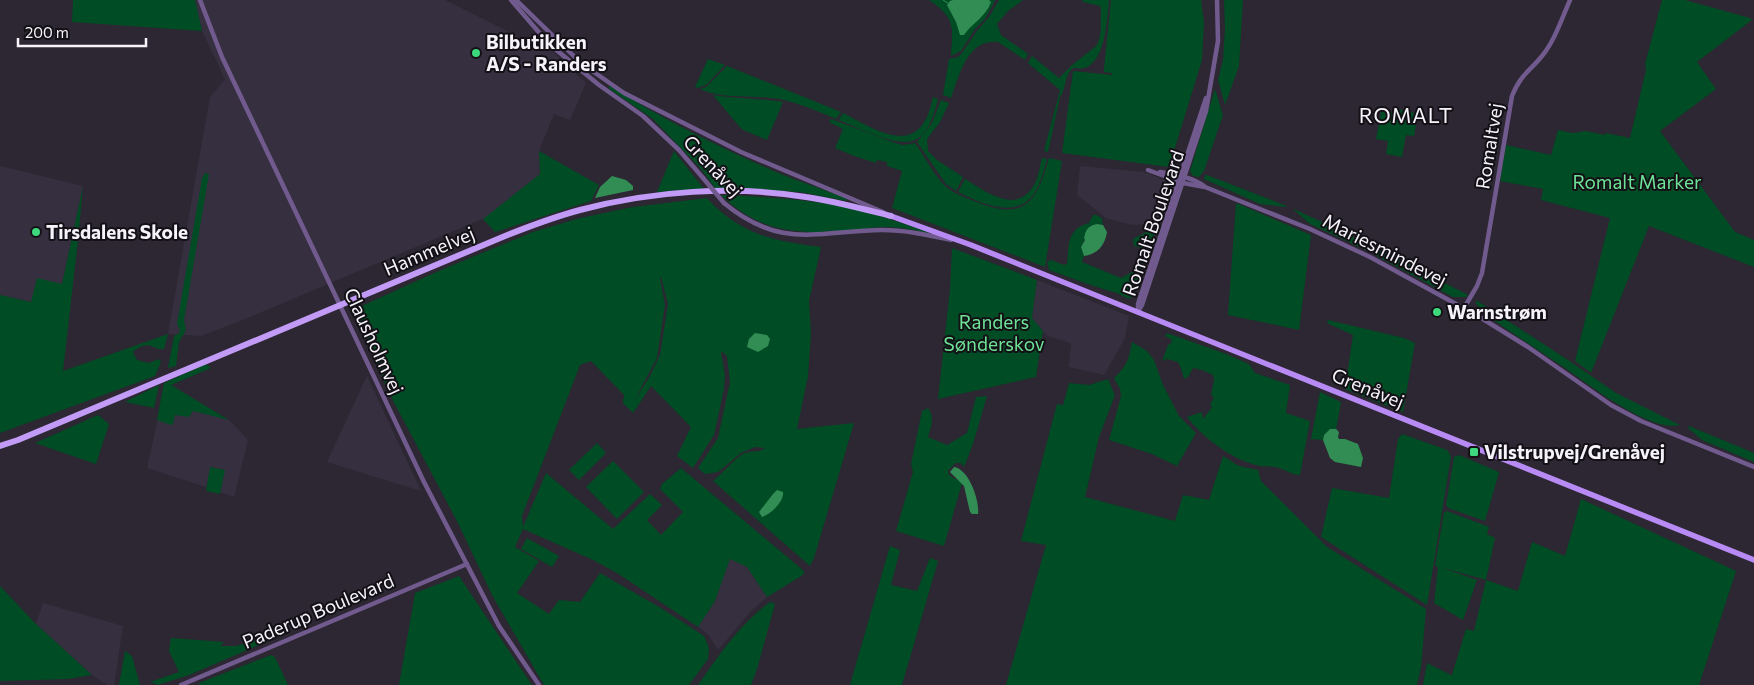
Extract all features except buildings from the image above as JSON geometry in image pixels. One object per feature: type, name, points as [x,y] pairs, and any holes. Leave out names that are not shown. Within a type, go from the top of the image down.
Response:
[{"type":"highway","name":"Hammelvej","points":[[0,446],[544,221],[581,210],[619,202],[690,193],[765,193],[805,196],[891,216]]},
{"type":"main road","name":"Grenåvej","points":[[891,216],[971,245],[1754,560]]},
{"type":"street","name":"Clausholmvej","points":[[200,0],[222,57],[424,482],[500,626],[540,685]]},
{"type":"street","name":"Grenåvej","points":[[510,0],[549,44],[599,85],[643,116],[679,150],[724,203],[757,224],[788,234],[811,236],[882,230],[903,231],[971,245]]},
{"type":"street","name":"Grenåvej","points":[[516,0],[581,63],[624,93],[741,152],[891,216]]},
{"type":"street","name":"Romalt Boulevard","points":[[1138,312],[1142,306],[1211,82],[1218,41],[1217,0]]},
{"type":"street","name":"Romaltvej","points":[[1464,308],[1482,273],[1512,96],[1519,81],[1542,57],[1550,45],[1570,0]]},
{"type":"street","name":"Mariesmindevej","points":[[1205,187],[1199,182],[1182,176],[1148,170],[1180,182],[1205,187],[1337,242],[1428,287],[1464,308],[1528,347],[1611,405],[1641,421],[1754,467]]},
{"type":"street","name":"Paderup Boulevard","points":[[181,685],[467,564]]},
{"type":"shaded area","points":[[195,0],[445,0],[527,41],[538,38],[586,83],[570,120],[554,114],[539,151],[540,174],[487,217],[201,336],[168,334],[210,97],[225,79],[202,31]]},
{"type":"shaded area","points":[[953,0],[989,0],[991,2],[982,16],[964,35],[960,35],[947,5]]},
{"type":"shaded area","name":"Tirsdalens Skole","points":[[0,166],[83,186],[62,284],[31,302],[0,295]]},
{"type":"shaded area","points":[[1080,166],[1144,172],[1172,183],[1158,223],[1132,225],[1106,218],[1077,195]]},
{"type":"shaded area","points":[[612,176],[626,180],[633,186],[633,190],[595,198],[600,187]]},
{"type":"shaded area","points":[[1097,224],[1103,225],[1107,232],[1105,241],[1097,251],[1084,256],[1081,247],[1085,240],[1086,232],[1089,227]]},
{"type":"shaded area","points":[[1037,280],[1129,316],[1125,338],[1104,375],[1069,367],[1071,343],[1047,336],[1032,318]]},
{"type":"shaded area","points":[[755,333],[767,335],[770,339],[768,346],[758,352],[747,347],[749,339]]},
{"type":"shaded area","points":[[367,376],[421,491],[327,462]]},
{"type":"shaded area","points":[[193,407],[229,420],[248,440],[234,497],[220,492],[225,470],[211,467],[206,487],[147,468],[160,409]]},
{"type":"shaded area","points":[[1330,429],[1336,429],[1339,432],[1339,439],[1345,439],[1358,444],[1363,458],[1361,467],[1335,462],[1330,458],[1323,440],[1324,435]]},
{"type":"shaded area","points":[[954,467],[964,473],[969,479],[977,501],[978,514],[970,512],[964,486],[950,472]]},
{"type":"shaded area","points":[[777,490],[783,492],[779,504],[762,517],[759,512]]},
{"type":"shaded area","points":[[729,558],[747,567],[767,597],[751,611],[718,650],[708,634],[698,627],[715,601]]},
{"type":"shaded area","points":[[43,603],[123,626],[114,685],[107,685],[92,675],[36,624]]},
{"type":"green space","points":[[73,0],[195,0],[202,31],[72,22]]},
{"type":"green space","points":[[929,0],[995,1],[985,19],[975,29],[961,51],[951,56],[951,24],[944,12]]},
{"type":"green space","points":[[999,0],[1023,0],[1008,11],[997,24],[1001,35],[1028,54],[1025,60],[998,42],[988,42],[979,46],[966,60],[951,98],[943,95],[949,59],[958,57],[962,53],[989,17]]},
{"type":"green space","points":[[1082,0],[1109,0],[1104,38],[1097,57],[1092,64],[1085,68],[1073,68],[1068,74],[1060,97],[1048,152],[1044,151],[1060,90],[1028,63],[1032,56],[1059,78],[1096,46],[1100,33],[1101,8]]},
{"type":"green space","points":[[1111,0],[1201,0],[1204,23],[1202,60],[1169,167],[1062,153],[1073,71],[1112,75],[1112,73],[1104,72]]},
{"type":"green space","points":[[1224,0],[1243,0],[1239,66],[1225,105],[1218,80],[1223,60]]},
{"type":"green space","name":"Romalt Marker","points":[[1662,0],[1685,0],[1752,20],[1697,62],[1716,89],[1660,131],[1735,232],[1754,240],[1754,267],[1649,226],[1591,373],[1575,361],[1610,218],[1541,200],[1543,189],[1500,181],[1506,145],[1551,155],[1558,130],[1573,133],[1586,131],[1605,135],[1606,133],[1630,138],[1646,70],[1645,64]]},
{"type":"green space","points":[[708,59],[725,65],[706,85],[697,88],[695,87]]},
{"type":"green space","points":[[727,66],[841,112],[836,119],[804,106],[779,99],[717,94],[700,89],[706,87]]},
{"type":"green space","points":[[610,86],[670,121],[733,153],[785,176],[847,199],[846,201],[800,192],[715,188],[701,169],[653,119],[608,88]]},
{"type":"green space","points":[[1215,89],[1223,115],[1204,171],[1199,177],[1193,176],[1190,171]]},
{"type":"green space","points":[[713,95],[783,102],[767,140],[743,130]]},
{"type":"green space","points":[[933,97],[938,99],[928,127],[921,136],[909,142],[889,140],[839,120],[843,113],[871,128],[885,133],[898,136],[909,135],[919,128],[927,116]]},
{"type":"green space","points":[[941,100],[949,103],[940,122],[927,139],[928,151],[937,160],[963,177],[956,191],[946,184],[917,142],[932,123]]},
{"type":"green space","points":[[1397,109],[1418,114],[1414,136],[1406,135],[1402,157],[1386,154],[1388,141],[1376,139],[1381,112],[1394,112]]},
{"type":"green space","points":[[831,119],[895,143],[903,145],[915,143],[946,187],[961,196],[993,208],[1007,210],[1026,204],[1034,196],[1039,186],[1049,158],[1062,161],[1045,267],[892,208],[902,171],[887,166],[887,162],[877,160],[876,163],[835,148],[843,129],[829,122]]},
{"type":"green space","points":[[539,151],[599,185],[591,201],[495,232],[483,219],[540,174]]},
{"type":"green space","points":[[674,151],[704,189],[657,192]]},
{"type":"green space","points":[[1042,158],[1047,159],[1037,188],[1028,201],[1019,206],[1009,208],[998,207],[977,201],[958,192],[965,179],[1003,199],[1021,198],[1029,192],[1036,181]]},
{"type":"green space","points":[[205,173],[209,174],[184,320],[186,330],[179,342],[176,366],[168,368],[174,336],[180,330],[177,324],[202,178]]},
{"type":"green space","points":[[1205,175],[1287,206],[1260,204],[1204,179]]},
{"type":"green space","points":[[83,186],[63,371],[168,334],[164,349],[145,345],[133,352],[137,360],[149,363],[159,359],[161,362],[155,376],[0,433],[0,295],[31,302],[37,278],[62,284]]},
{"type":"green space","points":[[721,195],[786,199],[838,205],[877,215],[928,233],[885,227],[825,232],[778,228],[749,216]]},
{"type":"green space","points":[[707,198],[732,220],[745,228],[773,239],[821,247],[809,301],[811,333],[808,376],[797,429],[854,423],[810,566],[713,481],[743,454],[765,448],[755,447],[741,453],[718,472],[705,474],[698,468],[718,438],[730,382],[727,356],[721,351],[725,376],[724,389],[714,435],[693,468],[677,456],[691,427],[651,386],[633,413],[623,403],[624,395],[591,361],[580,365],[522,516],[523,527],[546,473],[613,529],[650,494],[662,505],[647,520],[661,535],[683,512],[660,489],[662,484],[681,468],[804,571],[803,575],[767,597],[747,567],[730,559],[715,601],[698,627],[617,573],[593,560],[523,529],[515,547],[539,561],[517,593],[549,614],[559,600],[580,602],[600,573],[661,608],[704,636],[709,648],[708,659],[689,685],[544,685],[492,595],[458,523],[389,393],[355,309],[441,270],[533,232],[580,218],[633,207]],"holes":[[[661,277],[668,304],[660,355],[650,376],[634,401],[657,358],[665,305]]]},
{"type":"green space","points":[[1236,203],[1311,235],[1299,330],[1228,315]]},
{"type":"green space","points":[[1294,209],[1371,245],[1370,252],[1310,224]]},
{"type":"green space","points":[[1093,215],[1102,218],[1103,225],[1091,226],[1081,247],[1084,256],[1082,262],[1121,278],[1132,272],[1142,248],[1134,246],[1133,239],[1150,229],[1156,229],[1131,298],[1049,270],[1047,262],[1051,260],[1064,265],[1067,264],[1070,238],[1077,229],[1089,223]]},
{"type":"green space","points":[[1375,247],[1468,295],[1467,297],[1453,297],[1375,255],[1373,252]]},
{"type":"green space","name":"Randers Sønderskov","points":[[952,248],[1037,280],[1032,318],[1043,331],[1036,377],[938,399],[950,289]]},
{"type":"green space","points":[[1476,300],[1616,393],[1680,425],[1652,422],[1619,405],[1492,319],[1476,304]]},
{"type":"green space","points":[[1328,320],[1404,338],[1415,343],[1403,412],[1345,389],[1353,335],[1327,323]]},
{"type":"green space","points":[[1167,333],[1226,354],[1249,364],[1255,373],[1290,385],[1286,413],[1310,421],[1300,475],[1277,467],[1260,466],[1240,459],[1210,440],[1194,425],[1187,417],[1202,412],[1203,419],[1212,407],[1210,404],[1214,398],[1211,395],[1213,375],[1193,368],[1188,377],[1184,379],[1178,362],[1167,359],[1162,361],[1172,340],[1165,336]]},
{"type":"green space","points":[[1132,342],[1147,351],[1154,360],[1163,385],[1179,416],[1196,433],[1177,466],[1152,454],[1109,440],[1121,396],[1120,389],[1114,378],[1127,362]]},
{"type":"green space","points":[[206,364],[211,368],[171,385],[229,420],[193,411],[189,417],[175,415],[171,425],[157,420],[164,383]]},
{"type":"green space","points":[[1108,379],[1115,395],[1099,437],[1085,497],[1175,521],[1183,495],[1209,500],[1223,456],[1239,466],[1258,470],[1261,481],[1327,547],[1426,609],[1421,667],[1417,685],[1006,685],[1046,545],[1021,541],[1057,404],[1063,405],[1069,383],[1089,385]]},
{"type":"green space","points":[[159,385],[154,408],[125,402]]},
{"type":"green space","points":[[1320,392],[1341,402],[1336,430],[1330,430],[1324,435],[1323,440],[1311,439]]},
{"type":"green space","name":"Randers Sønderskov","points":[[987,396],[964,467],[961,463],[955,463],[948,471],[949,475],[962,483],[944,546],[896,531],[913,472],[911,464],[922,411],[928,408],[931,415],[932,422],[928,437],[947,445],[967,433],[976,397]]},
{"type":"green space","points":[[98,415],[109,424],[96,464],[35,443]]},
{"type":"green space","points":[[1689,426],[1754,453],[1754,462],[1702,440],[1688,428]]},
{"type":"green space","points":[[1402,434],[1447,450],[1451,456],[1427,605],[1321,537],[1332,488],[1389,498],[1398,439]]},
{"type":"green space","points":[[597,443],[606,453],[579,480],[569,470]]},
{"type":"green space","points":[[1459,455],[1499,472],[1485,521],[1448,508],[1446,505],[1454,457]]},
{"type":"green space","points":[[613,461],[644,492],[617,519],[586,487]]},
{"type":"green space","points":[[210,467],[225,470],[220,494],[206,491]]},
{"type":"green space","points":[[1581,499],[1736,571],[1699,685],[1423,685],[1427,663],[1452,675],[1466,629],[1474,631],[1486,580],[1518,591],[1532,542],[1565,556]]},
{"type":"green space","points":[[1447,511],[1489,527],[1487,534],[1495,538],[1486,580],[1440,567],[1477,580],[1463,620],[1434,603],[1438,567],[1435,566],[1444,512]]},
{"type":"green space","points":[[527,538],[559,556],[552,567],[521,549]]},
{"type":"green space","points":[[890,546],[900,550],[891,585],[917,591],[930,558],[938,561],[902,685],[850,685]]},
{"type":"green space","points":[[459,576],[532,685],[399,685],[415,593]]},
{"type":"green space","points":[[0,586],[36,624],[92,675],[68,679],[0,681]]},
{"type":"green space","points":[[770,602],[775,604],[751,685],[698,685],[722,651],[740,630]]},
{"type":"green space","points":[[278,634],[275,638],[189,675],[158,685],[150,682],[179,672],[169,651],[171,638],[224,642],[220,646],[236,646]]},
{"type":"green space","points":[[125,651],[132,656],[140,685],[119,685]]},
{"type":"green space","points":[[271,655],[275,657],[288,685],[200,685],[199,683]]},
{"type":"waterway","points":[[943,0],[948,3]]},
{"type":"place","name":"Bilbutikken A/S - Randers","points":[[476,53]]},
{"type":"place","name":"Tirsdalens Skole","points":[[36,232]]},
{"type":"place","name":"Warnstrøm","points":[[1437,312]]},
{"type":"place","name":"Vilstrupvej/Grenåvej","points":[[1474,452]]},
{"type":"district","name":"ROMALT","points":[[1406,116]]}]
